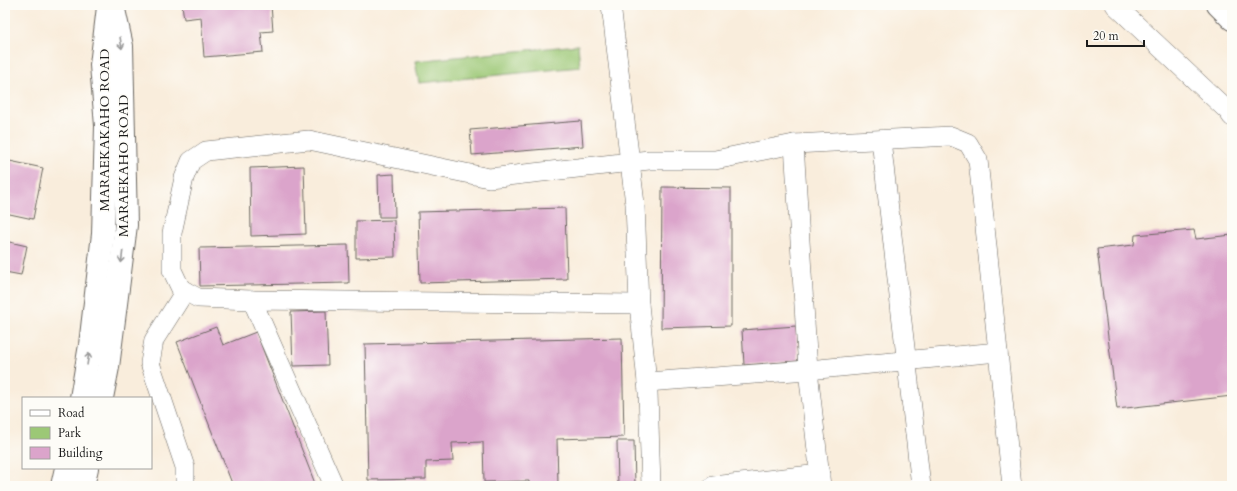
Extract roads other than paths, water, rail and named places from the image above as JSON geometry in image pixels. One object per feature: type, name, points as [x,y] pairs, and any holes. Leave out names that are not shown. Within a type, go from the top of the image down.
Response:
[{"type":"main road","name":"MARAEKAKAHO ROAD","points":[[81,397],[90,346],[103,234],[106,126],[101,66],[108,5]]},
{"type":"main road","name":"MARAEKAHO ROAD","points":[[102,397],[108,368],[126,225],[122,46],[113,5]]},
{"type":"main road","points":[[1218,5],[1232,19]]},
{"type":"main road","points":[[62,486],[66,469]]},
{"type":"main road","points":[[83,486],[87,469]]},
{"type":"lane","points":[[610,5],[634,204],[639,304],[648,392],[651,486]]},
{"type":"lane","points":[[1115,5],[1232,117]]},
{"type":"lane","points":[[639,304],[252,300],[198,298],[181,289],[172,270],[172,233],[184,178],[191,161],[206,151],[309,140],[489,178],[649,160],[715,160],[794,144],[951,136],[968,143],[978,160],[1012,486]]},
{"type":"lane","points":[[882,140],[921,486]]},
{"type":"lane","points":[[713,486],[820,480],[808,370],[794,144]]},
{"type":"lane","points":[[185,291],[154,340],[150,363],[185,467],[185,486]]},
{"type":"lane","points":[[252,300],[334,486]]},
{"type":"lane","points":[[647,382],[808,370],[998,352]]}]
